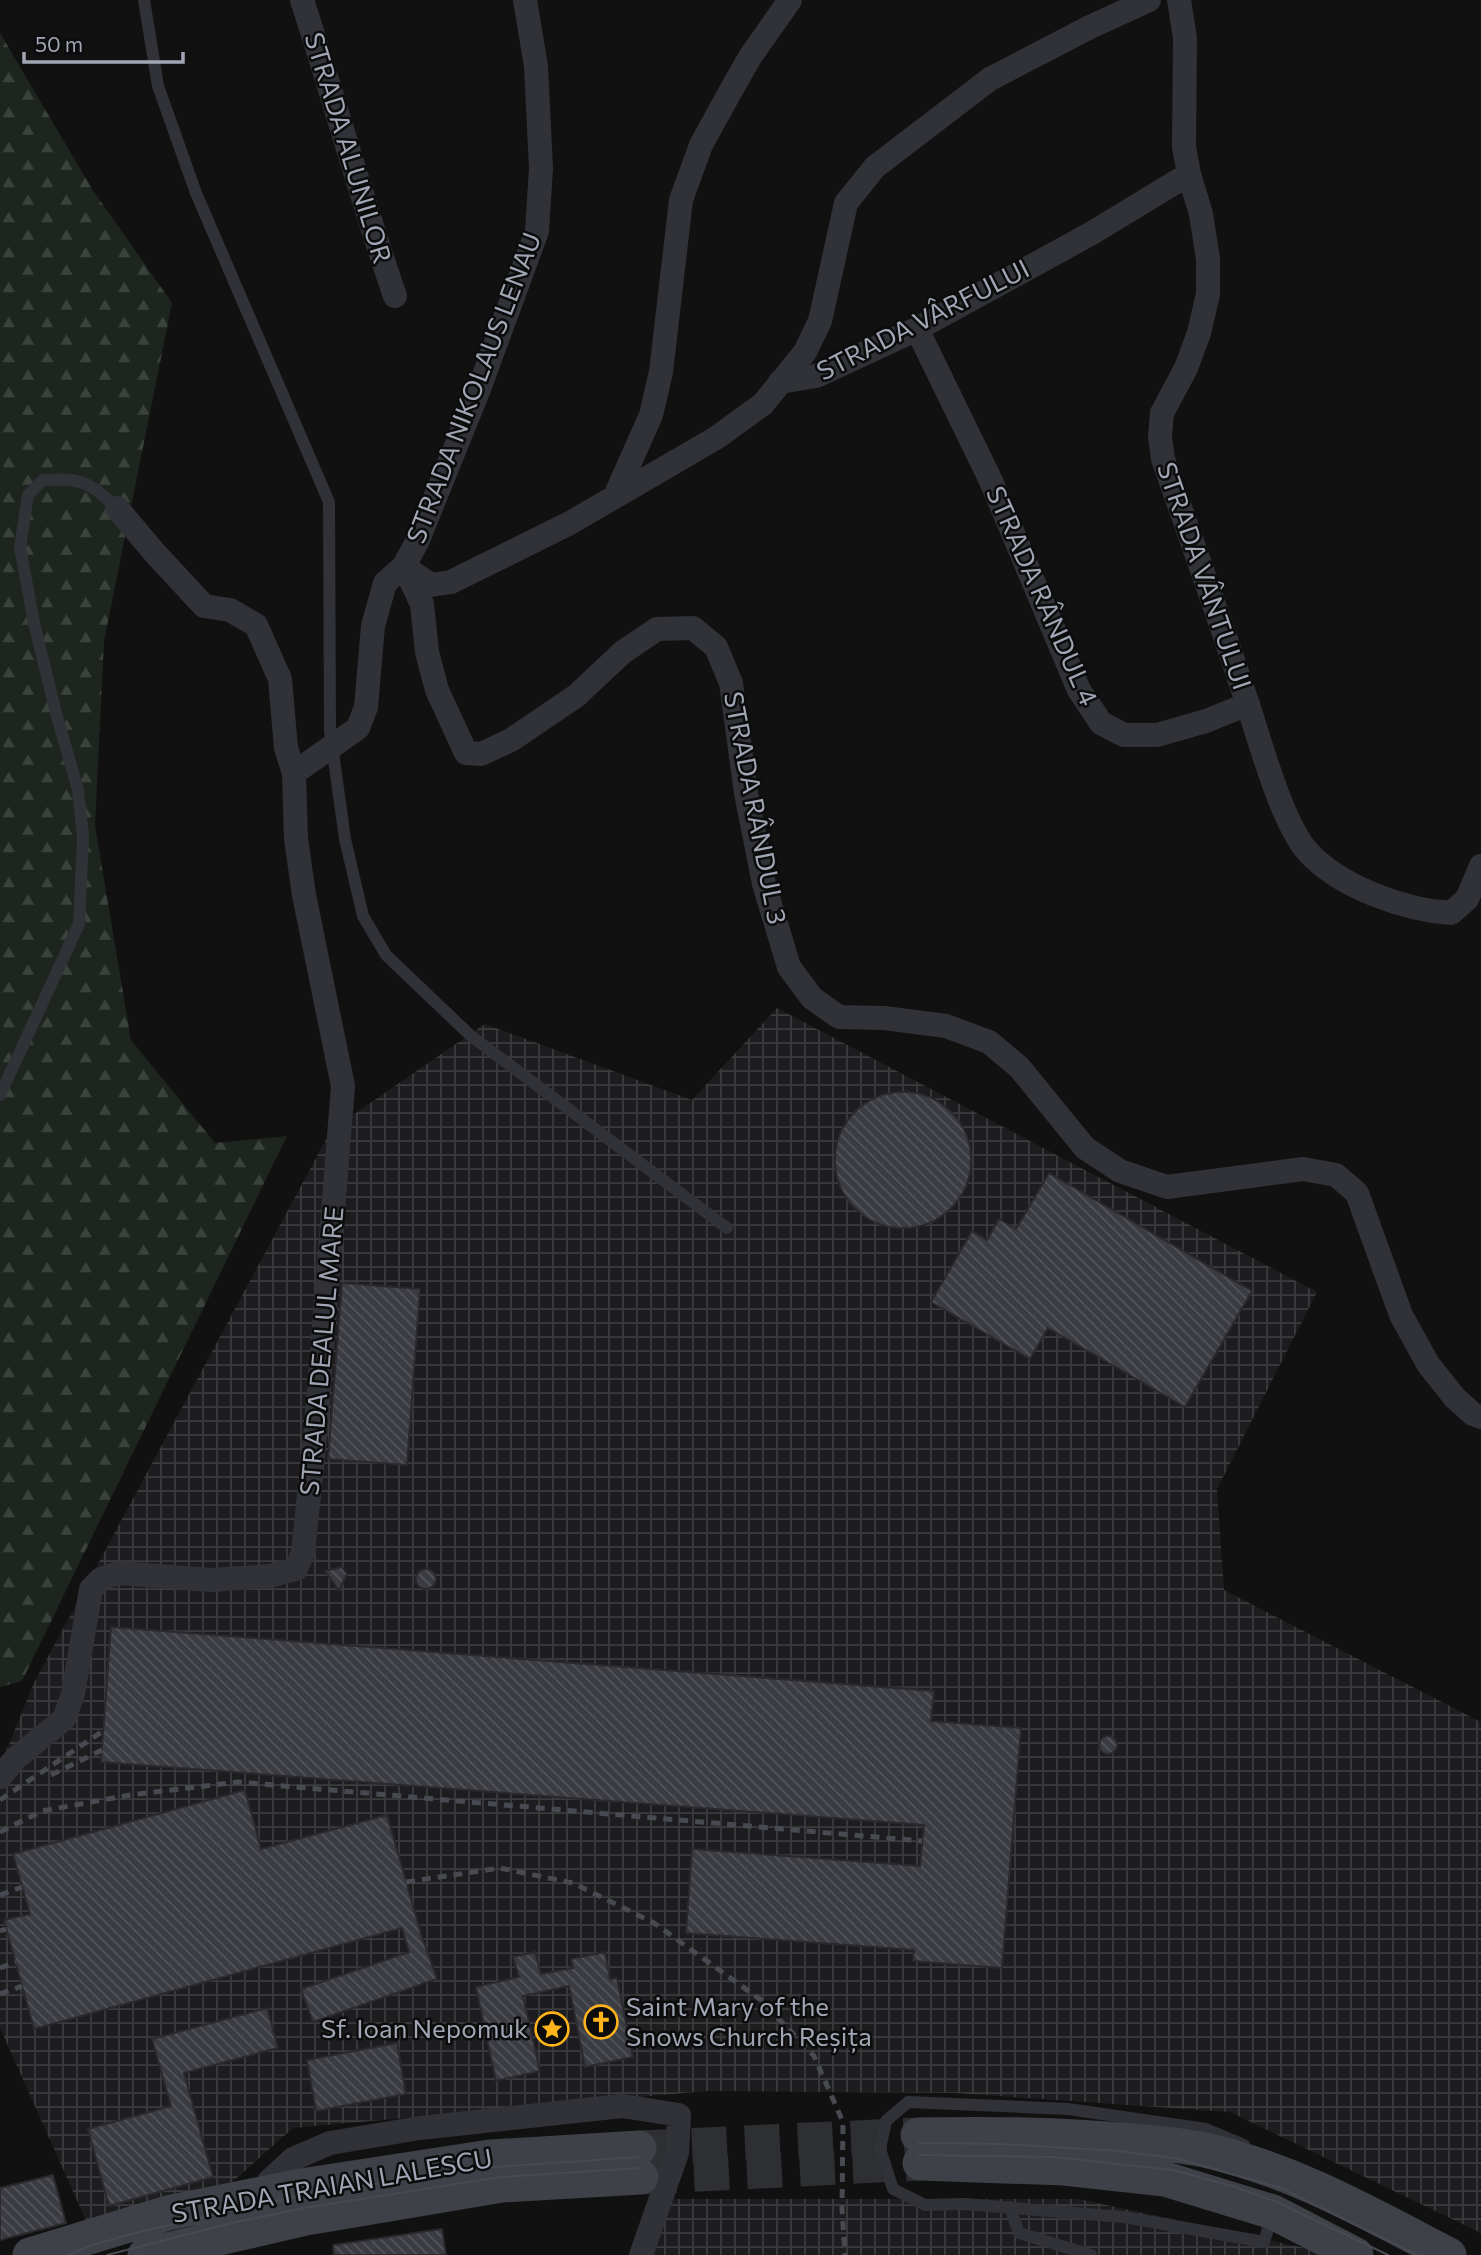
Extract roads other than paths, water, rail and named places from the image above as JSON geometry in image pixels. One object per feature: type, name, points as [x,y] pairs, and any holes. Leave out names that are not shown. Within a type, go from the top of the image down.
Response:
[{"type":"main road","points":[[1356,2255],[1269,2227],[1165,2179],[919,2149],[1052,2136],[1165,2144],[1205,2150],[1283,2174],[1336,2197],[1449,2255]]},
{"type":"main road","name":"STRADA TRAIAN LALESCU","points":[[30,2255],[168,2213],[266,2193],[490,2157],[640,2162],[306,2218],[145,2255]]},
{"type":"street","name":"STRADA ALUNILOR","points":[[302,0],[332,91],[368,218],[395,296]]},
{"type":"street","name":"STRADA NIKOLAUS LENAU","points":[[303,766],[358,728],[366,707],[373,626],[385,583],[404,566],[418,540],[479,389],[537,231],[541,168],[536,66],[525,0]]},
{"type":"street","points":[[615,496],[651,415],[661,372],[681,200],[706,134],[750,57],[790,0]]},
{"type":"street","points":[[780,382],[805,352],[820,321],[846,203],[875,167],[990,79],[1149,0]]},
{"type":"street","name":"STRADA VÂNTULUI","points":[[1179,0],[1185,38],[1184,147],[1203,225],[1208,259],[1208,294],[1199,333],[1186,368],[1162,413],[1160,437],[1163,459],[1288,820],[1306,849],[1325,869],[1373,894],[1425,912],[1451,913],[1467,899],[1481,866]]},
{"type":"street","name":"STRADA VÂRFULUI","points":[[404,566],[431,584],[451,582],[570,523],[716,438],[762,404],[780,382],[816,376],[916,329],[1092,233],[1189,174]]},
{"type":"street","name":"STRADA RÂNDUL 4","points":[[916,329],[991,481],[1079,690],[1101,723],[1124,735],[1157,735],[1206,721],[1248,704]]},
{"type":"street","points":[[117,508],[204,606],[230,610],[256,625],[280,679],[286,748],[303,766]]},
{"type":"street","name":"STRADA RÂNDUL 3","points":[[404,566],[422,604],[427,652],[437,690],[466,753],[481,754],[511,740],[576,696],[623,652],[657,629],[693,628],[716,647],[731,683],[746,793],[764,884],[789,967],[812,998],[839,1017],[884,1018],[946,1026],[989,1042],[1019,1067],[1085,1148],[1120,1171],[1167,1187],[1303,1168],[1336,1175],[1357,1193],[1401,1315],[1428,1364],[1455,1398],[1473,1414],[1481,1417]]},
{"type":"street","name":"STRADA DEALUL MARE","points":[[0,1777],[16,1758],[64,1719],[73,1694],[91,1589],[101,1579],[118,1573],[212,1580],[270,1576],[296,1569],[303,1552],[315,1438],[343,1086],[304,895],[296,839],[303,766]]},
{"type":"street","points":[[266,2193],[269,2181],[293,2159],[330,2143],[420,2128],[622,2106],[679,2115],[677,2153],[641,2255]]},
{"type":"lane","points":[[144,0],[158,86],[196,193],[329,502],[330,731],[345,839],[363,916],[386,956],[471,1036],[727,1228]]},
{"type":"lane","points":[[0,1095],[79,924],[83,837],[78,790],[34,623],[20,547],[28,495],[43,480],[70,478],[92,485],[117,508]]},
{"type":"lane","points":[[1260,2255],[1269,2227],[964,2204],[925,2205],[893,2189],[880,2150],[886,2121],[908,2102],[1068,2109],[1206,2129],[1238,2142],[1268,2159],[1283,2174]]},
{"type":"lane","points":[[1010,2207],[1019,2233],[1091,2255]]},
{"type":"tunnel","points":[[639,2148],[918,2135]]},
{"type":"tunnel","points":[[641,2177],[920,2163]]},
{"type":"tram line","points":[[919,2143],[1002,2144],[1118,2151],[1175,2158],[1281,2188],[1417,2255]]},
{"type":"tram line","points":[[919,2155],[1054,2157],[1173,2170],[1277,2202],[1388,2255]]},
{"type":"tram line","points":[[68,2255],[92,2245],[143,2231],[303,2195],[480,2168],[640,2157]]},
{"type":"tram line","points":[[107,2255],[232,2223],[304,2208],[501,2177],[640,2168]]},
{"type":"railway","points":[[0,1800],[103,1731]]},
{"type":"railway","points":[[51,1775],[102,1750]]},
{"type":"railway","points":[[0,1832],[42,1811],[130,1795],[238,1782],[922,1841]]},
{"type":"railway","points":[[406,1882],[500,1868],[573,1883],[654,1923],[761,2000],[814,2056],[843,2122],[842,2209],[845,2255]]},
{"type":"railway","points":[[0,1895],[22,1887]]},
{"type":"railway","points":[[0,1931],[6,1929]]},
{"type":"railway","points":[[0,1968],[16,1962]]},
{"type":"railway","points":[[0,1994],[22,1986]]},
{"type":"place","name":"Saint Mary of the Snows Church Reșița","points":[[601,2022]]},
{"type":"place","name":"Sf. Ioan Nepomuk","points":[[552,2029]]}]
